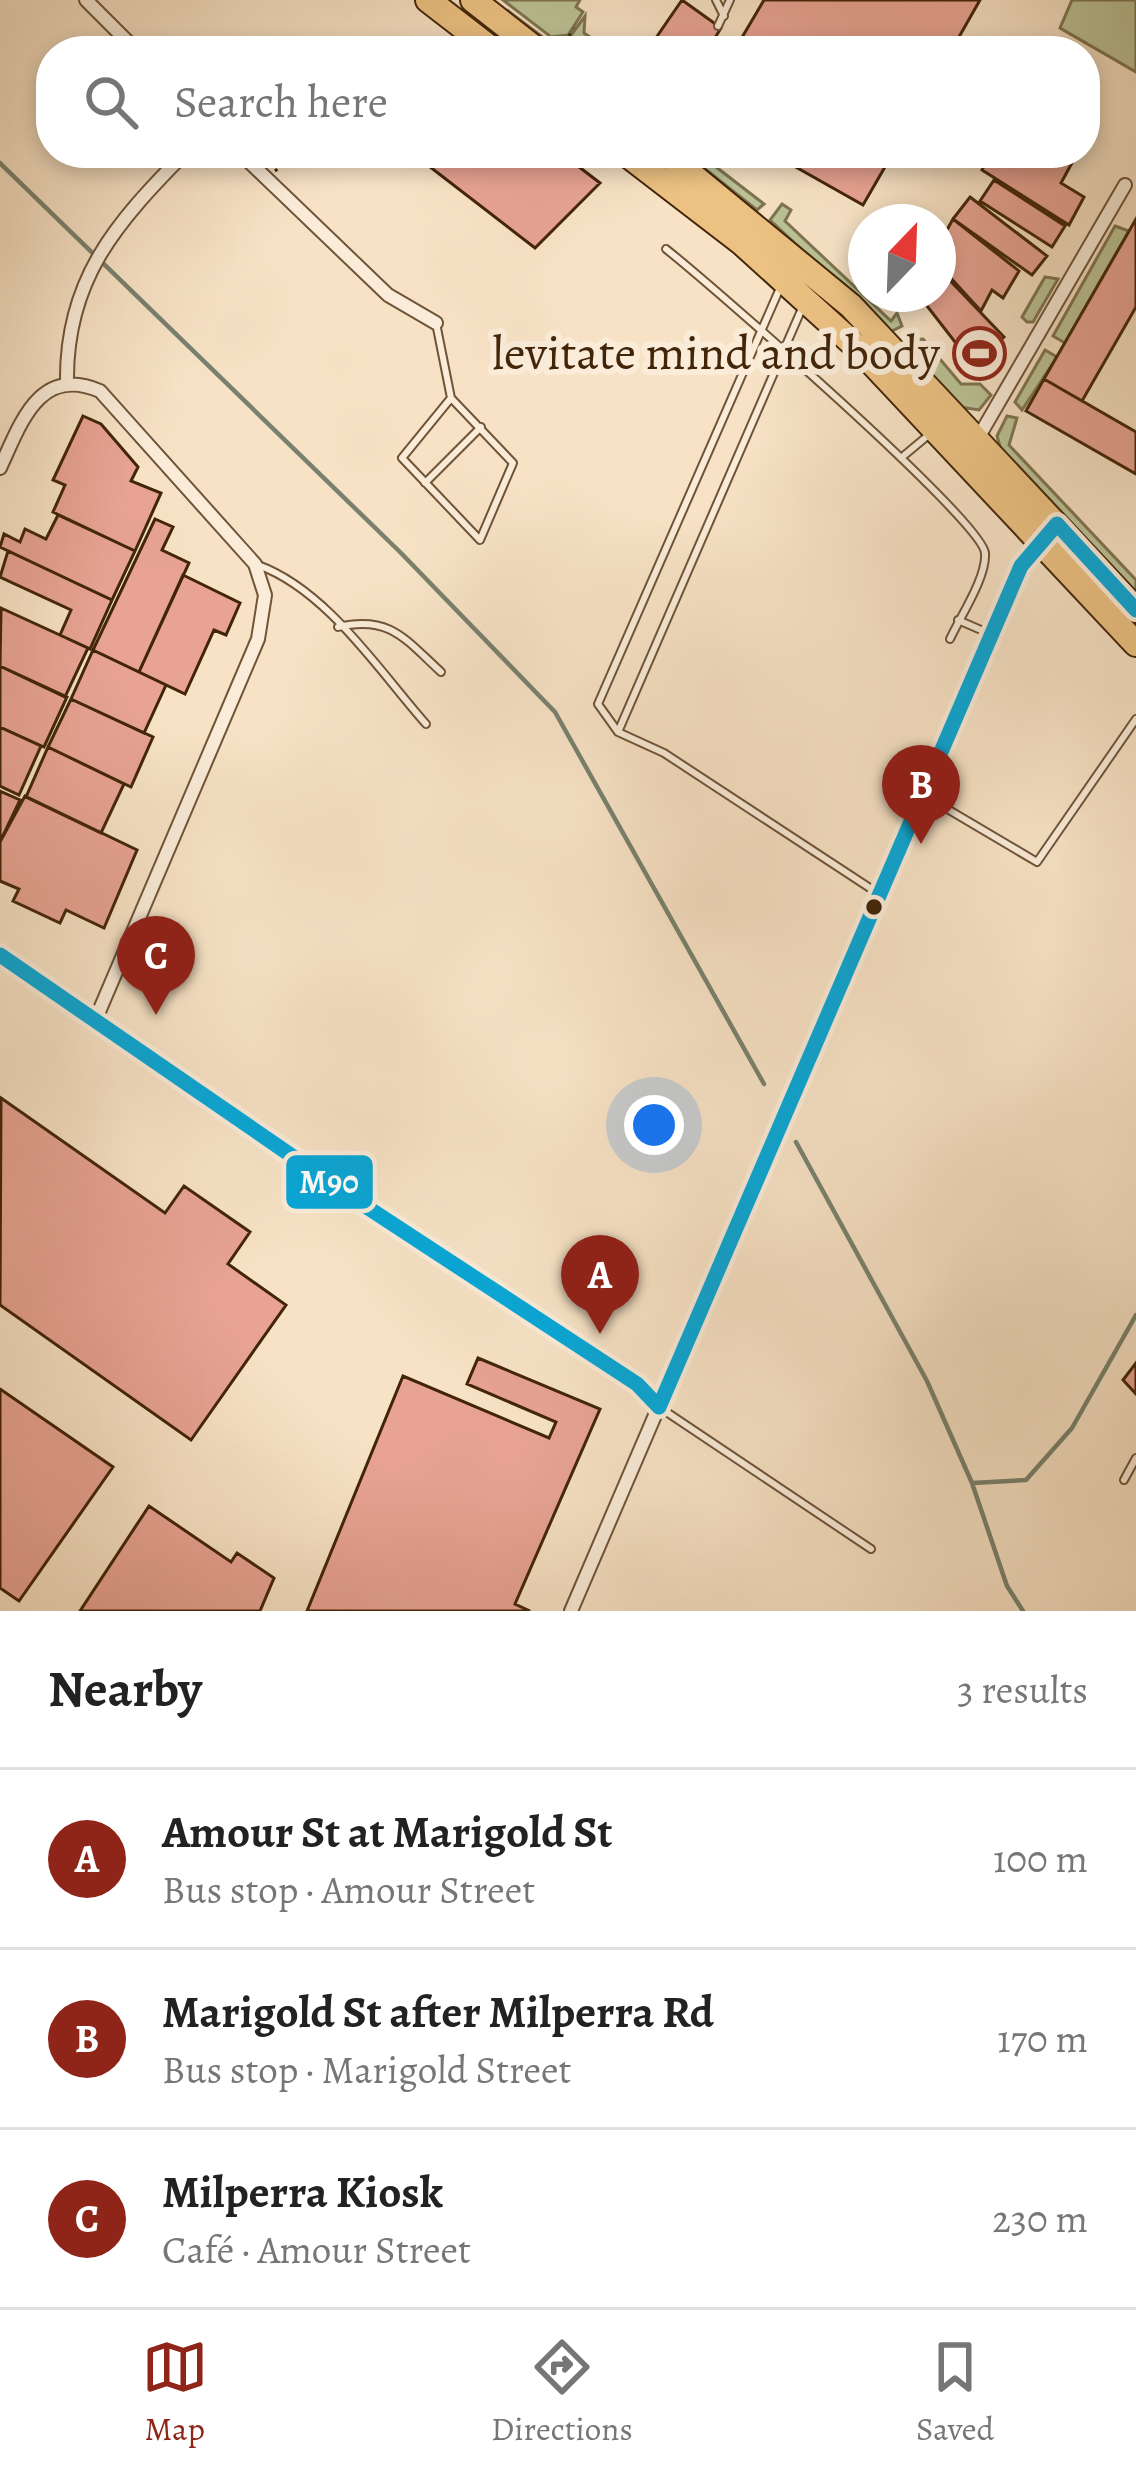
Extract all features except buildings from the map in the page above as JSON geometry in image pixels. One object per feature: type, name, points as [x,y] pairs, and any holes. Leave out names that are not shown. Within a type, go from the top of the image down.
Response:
[{"type":"highway","points":[[428,0],[475,36]]},
{"type":"highway","points":[[473,0],[519,36]]},
{"type":"highway","points":[[644,168],[806,299],[1136,644]]},
{"type":"highway","points":[[684,168],[829,285],[1136,610]]},
{"type":"street","points":[[86,0],[122,36]]},
{"type":"street","points":[[67,384],[70,321],[85,285],[110,235],[171,168]]},
{"type":"street","points":[[256,168],[388,295],[436,323]]},
{"type":"street","points":[[978,438],[1126,185]]},
{"type":"street","points":[[0,467],[32,404],[44,391],[67,384],[93,388],[114,402],[255,564],[265,610],[258,639],[95,1021]]},
{"type":"street","points":[[571,1611],[1018,572],[1057,524]]},
{"type":"street","points":[[0,956],[638,1384],[659,1407]]},
{"type":"lane","points":[[716,0],[724,16]]},
{"type":"lane","points":[[718,26],[730,0]]},
{"type":"lane","points":[[666,249],[761,325],[902,458],[985,550],[950,638]]},
{"type":"lane","points":[[784,280],[599,698],[618,732],[664,753],[879,894]]},
{"type":"lane","points":[[618,732],[806,299]]},
{"type":"lane","points":[[436,323],[451,398],[513,463],[480,540],[425,483],[403,452],[451,398]]},
{"type":"lane","points":[[425,483],[482,427]]},
{"type":"lane","points":[[902,458],[933,430]]},
{"type":"lane","points":[[255,564],[283,574],[338,626],[426,724]]},
{"type":"lane","points":[[338,626],[369,620],[398,632],[441,672]]},
{"type":"lane","points":[[958,620],[991,634]]},
{"type":"lane","points":[[922,794],[1037,862],[1136,719]]},
{"type":"lane","points":[[659,1407],[871,1549]]},
{"type":"lane","points":[[1124,1480],[1136,1458]]},
{"type":"path","points":[[569,36],[574,28]]},
{"type":"path","points":[[439,36],[445,31]]},
{"type":"path","points":[[266,178],[278,168]]},
{"type":"green space","points":[[503,0],[580,0],[576,7],[583,12],[568,35],[550,36]]},
{"type":"green space","points":[[1072,0],[1136,0],[1136,72],[1100,51],[1100,36],[1074,36],[1060,28]]},
{"type":"green space","points":[[585,16],[584,33],[588,36],[570,36]]},
{"type":"green space","points":[[704,168],[717,168],[764,204],[757,210]]},
{"type":"green space","points":[[782,204],[791,210],[785,221],[848,280],[848,293],[770,220]]},
{"type":"green space","points":[[1115,226],[1129,231],[1065,343],[1053,336]]},
{"type":"green space","points":[[1045,277],[1058,279],[1033,322],[1027,322],[1022,317]]},
{"type":"green space","points":[[869,312],[881,312],[891,321],[897,313],[902,326],[890,332]]},
{"type":"green space","points":[[923,339],[961,384],[980,384],[991,395],[979,410],[960,407],[906,349],[912,340]]},
{"type":"green space","points":[[1045,350],[1057,357],[1022,410],[1015,402]]},
{"type":"green space","points":[[1007,416],[1017,418],[1009,445],[1136,580],[1136,593],[1001,450],[997,436]]},
{"type":"waterway","points":[[0,163],[401,553],[555,712],[764,1084]]},
{"type":"waterway","points":[[796,1142],[927,1381],[972,1483],[1007,1586],[1023,1611]]},
{"type":"waterway","points":[[973,1483],[1026,1480],[1072,1428],[1136,1315]]},
{"type":"transit line","name":"M90","points":[[659,1407],[1021,566],[1057,524],[1136,610]]},
{"type":"transit line","name":"M90","points":[[0,955],[353,1198],[637,1384],[659,1407]]},
{"type":"place","name":"levitate mind and body","points":[[979,353]]},
{"type":"place","name":"Marigold St after Milperra Rd","points":[[921,844]]},
{"type":"place","name":"Milperra Kiosk","points":[[156,1015]]},
{"type":"place","name":"Amour St at Marigold St","points":[[600,1334]]}]
